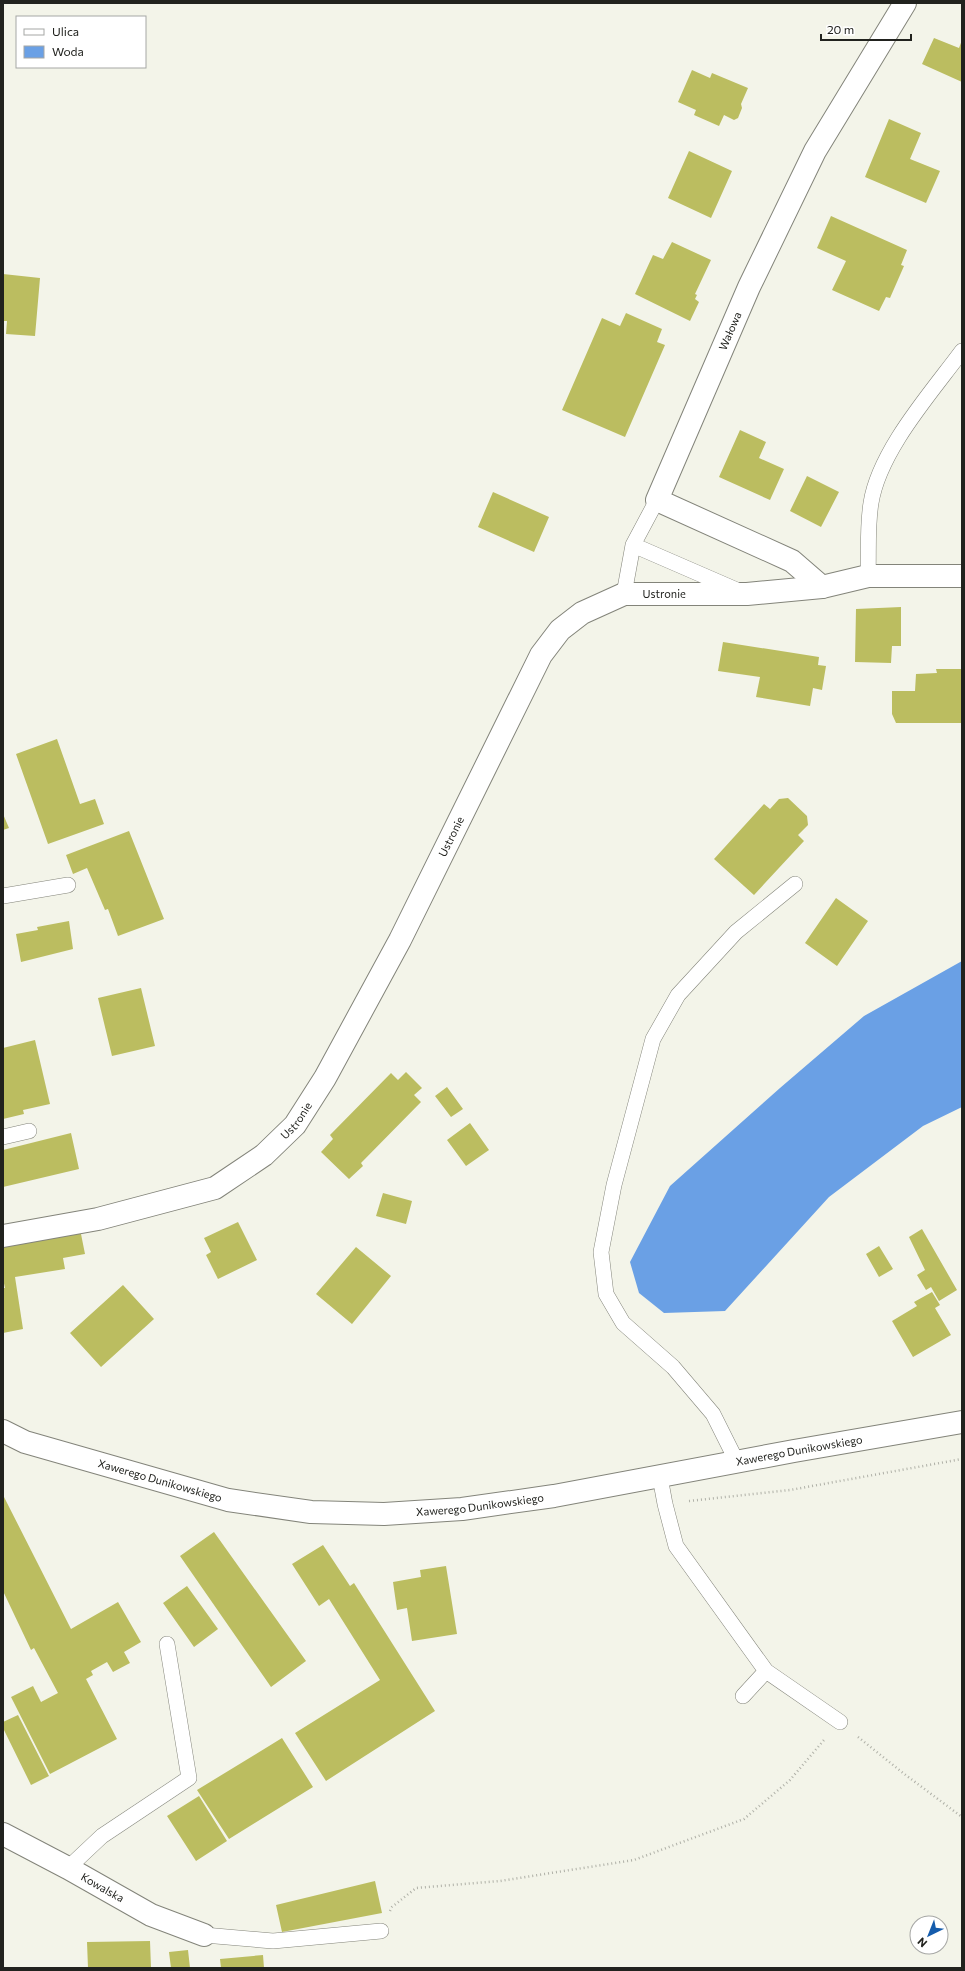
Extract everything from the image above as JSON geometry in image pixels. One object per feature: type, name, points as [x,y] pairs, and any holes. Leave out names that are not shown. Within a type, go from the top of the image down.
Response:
[{"type":"street","name":"Wałowa","points":[[657,500],[749,287],[815,152],[905,3]]},
{"type":"street","points":[[657,500],[792,561],[822,587]]},
{"type":"street","name":"Ustronie","points":[[3,1236],[98,1219],[215,1188],[264,1155],[295,1125],[325,1078],[400,940],[541,655],[560,630],[582,613],[624,594],[747,594],[822,587],[868,576],[962,576]]},
{"type":"street","name":"Xawerego Dunikowskiego","points":[[3,1431],[25,1442],[228,1500],[311,1512],[384,1514],[462,1509],[554,1496],[962,1422]]},
{"type":"street","name":"Kowalska","points":[[3,1834],[152,1915],[204,1935]]},
{"type":"lane","points":[[868,576],[871,503],[882,465],[911,420],[962,351]]},
{"type":"lane","points":[[624,594],[634,545],[657,500]]},
{"type":"lane","points":[[634,545],[747,594]]},
{"type":"lane","points":[[738,1462],[713,1414],[673,1366],[623,1323],[606,1294],[601,1252],[614,1185],[653,1039],[678,995],[736,932],[795,884]]},
{"type":"lane","points":[[3,896],[68,885]]},
{"type":"lane","points":[[3,1137],[29,1131]]},
{"type":"lane","points":[[660,1477],[665,1504],[676,1546],[766,1671],[840,1722]]},
{"type":"lane","points":[[68,1868],[102,1836],[189,1778],[167,1644]]},
{"type":"lane","points":[[743,1696],[766,1671]]},
{"type":"lane","points":[[204,1935],[273,1941],[381,1931]]},
{"type":"path","points":[[665,1504],[790,1490],[962,1459]]},
{"type":"path","points":[[381,1931],[392,1907],[416,1888],[500,1881],[634,1860],[744,1819],[790,1780],[840,1722],[903,1773],[962,1817]]},
{"type":"water","points":[[962,961],[962,1107],[923,1126],[829,1197],[725,1311],[664,1313],[639,1293],[630,1262],[670,1186],[780,1088],[864,1016]]},
{"type":"building","points":[[934,38],[959,48],[962,40],[962,82],[922,64]]},
{"type":"building","points":[[692,70],[710,78],[712,73],[748,88],[741,104],[742,108],[738,118],[734,120],[724,115],[719,126],[694,115],[696,110],[678,102]]},
{"type":"building","points":[[889,119],[921,133],[910,159],[940,171],[926,203],[865,177]]},
{"type":"building","points":[[689,151],[732,171],[711,218],[668,198]]},
{"type":"building","points":[[831,216],[907,250],[901,265],[904,266],[890,298],[886,297],[879,311],[832,290],[846,261],[817,248]]},
{"type":"building","points":[[672,242],[711,260],[695,294],[697,295],[695,299],[699,302],[690,321],[635,294],[653,255],[663,259]]},
{"type":"building","points":[[3,274],[40,278],[35,336],[6,334],[7,321],[3,321]]},
{"type":"building","points":[[626,313],[662,329],[657,342],[665,345],[625,437],[562,410],[602,318],[620,326]]},
{"type":"building","points":[[740,430],[766,442],[759,458],[784,469],[770,500],[719,477]]},
{"type":"building","points":[[807,476],[839,492],[821,527],[790,511]]},
{"type":"building","points":[[493,492],[549,517],[534,552],[478,527]]},
{"type":"building","points":[[901,607],[901,646],[892,646],[891,663],[855,662],[856,609]]},
{"type":"building","points":[[723,642],[819,657],[818,665],[826,666],[822,690],[813,688],[810,706],[756,697],[760,677],[718,671]]},
{"type":"building","points":[[936,669],[962,669],[962,723],[896,723],[892,714],[892,691],[915,691],[916,674],[937,673]]},
{"type":"building","points":[[57,739],[80,804],[95,799],[104,824],[48,844],[16,754]]},
{"type":"building","points":[[788,798],[807,816],[808,825],[798,835],[804,841],[754,895],[714,859],[764,804],[770,809],[779,799]]},
{"type":"building","points":[[3,814],[9,828],[3,830]]},
{"type":"building","points":[[129,831],[164,919],[118,936],[108,909],[105,910],[87,868],[73,874],[66,855]]},
{"type":"building","points":[[836,898],[868,921],[837,966],[805,943]]},
{"type":"building","points":[[69,921],[73,949],[21,962],[16,934],[38,930],[37,927]]},
{"type":"building","points":[[141,988],[155,1046],[112,1056],[98,998]]},
{"type":"building","points":[[35,1040],[50,1104],[23,1110],[24,1114],[3,1119],[3,1048]]},
{"type":"building","points":[[406,1072],[422,1088],[414,1095],[421,1102],[361,1163],[363,1166],[349,1179],[321,1152],[333,1139],[330,1135],[391,1073],[398,1080]]},
{"type":"building","points":[[447,1087],[463,1109],[451,1117],[435,1096]]},
{"type":"building","points":[[470,1123],[489,1150],[466,1166],[447,1140]]},
{"type":"building","points":[[71,1133],[79,1169],[3,1187],[3,1150]]},
{"type":"building","points":[[383,1193],[412,1201],[406,1224],[376,1216]]},
{"type":"building","points":[[238,1222],[257,1260],[218,1279],[206,1255],[211,1252],[204,1238]]},
{"type":"building","points":[[80,1229],[85,1254],[63,1258],[65,1269],[15,1277],[23,1329],[3,1333],[3,1288],[5,1288],[3,1279],[3,1243]]},
{"type":"building","points":[[922,1229],[957,1290],[939,1301],[931,1287],[926,1290],[917,1275],[925,1270],[909,1237]]},
{"type":"building","points":[[879,1246],[893,1269],[879,1277],[866,1254]]},
{"type":"building","points":[[356,1247],[391,1276],[352,1324],[316,1294]]},
{"type":"building","points":[[123,1285],[154,1319],[101,1367],[70,1333]]},
{"type":"building","points":[[932,1292],[940,1305],[935,1308],[951,1335],[913,1357],[892,1321],[917,1306],[914,1302]]},
{"type":"building","points":[[3,1495],[71,1629],[118,1602],[141,1642],[124,1652],[130,1663],[113,1672],[107,1662],[91,1671],[93,1675],[86,1679],[117,1739],[50,1774],[11,1697],[33,1686],[41,1702],[58,1693],[34,1648],[31,1650],[3,1591]]},
{"type":"building","points":[[214,1532],[306,1661],[271,1687],[180,1556]]},
{"type":"building","points":[[323,1545],[350,1586],[354,1583],[435,1711],[326,1781],[295,1733],[380,1680],[329,1599],[319,1606],[292,1564]]},
{"type":"building","points":[[446,1566],[457,1634],[412,1641],[407,1608],[397,1610],[393,1582],[421,1577],[420,1570]]},
{"type":"building","points":[[187,1586],[218,1629],[194,1647],[163,1603]]},
{"type":"building","points":[[18,1715],[49,1776],[31,1785],[3,1728],[3,1722]]},
{"type":"building","points":[[282,1738],[313,1787],[229,1839],[197,1790]]},
{"type":"building","points":[[199,1796],[227,1841],[196,1861],[167,1816]]},
{"type":"building","points":[[375,1881],[382,1913],[282,1932],[276,1905]]},
{"type":"building","points":[[150,1941],[151,1968],[88,1968],[87,1942]]},
{"type":"building","points":[[188,1950],[190,1968],[171,1968],[169,1952]]},
{"type":"building","points":[[263,1955],[264,1968],[221,1968],[220,1959]]}]
